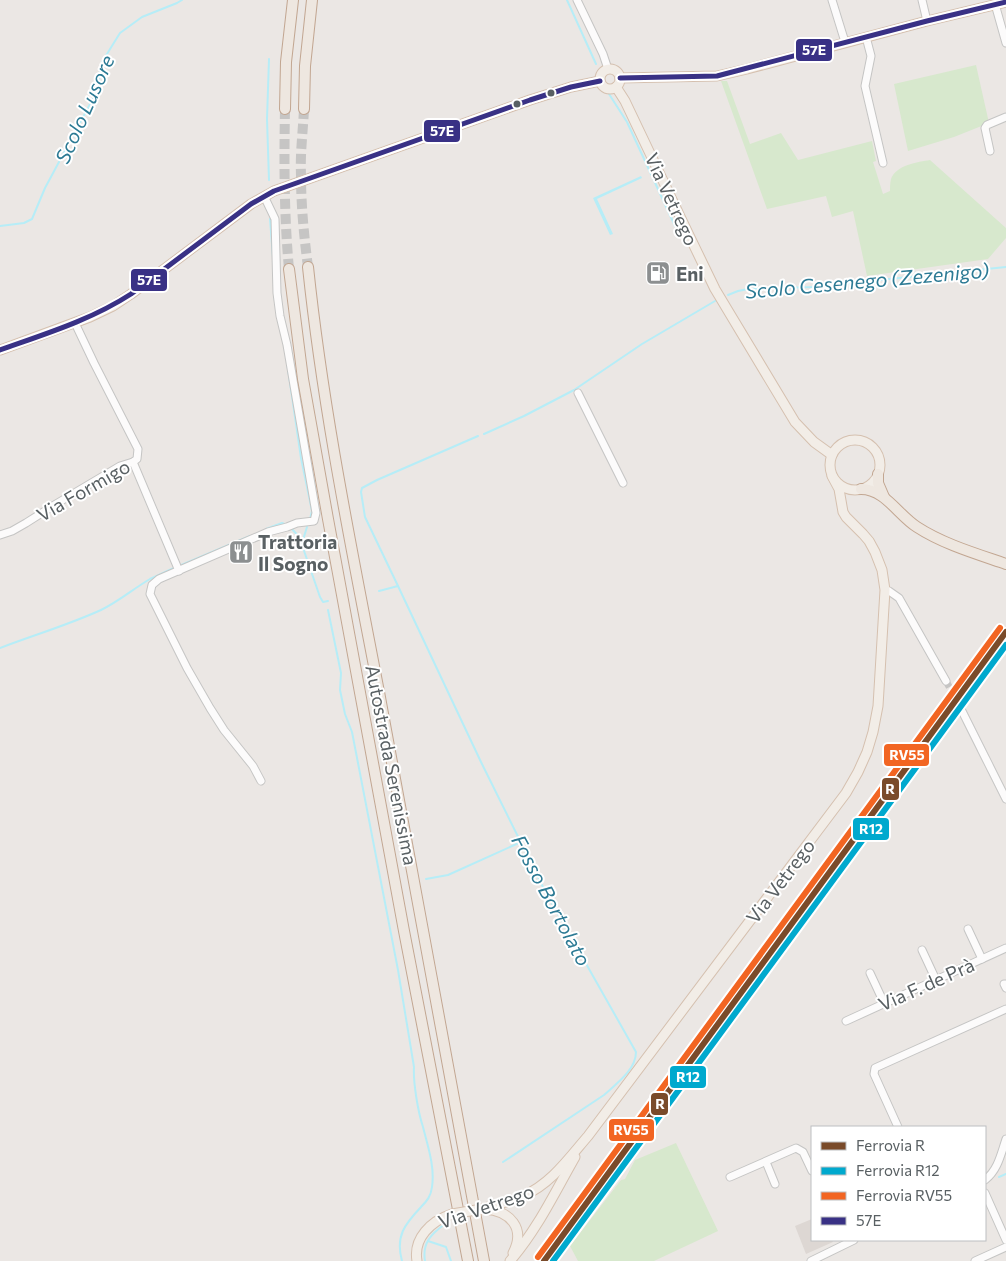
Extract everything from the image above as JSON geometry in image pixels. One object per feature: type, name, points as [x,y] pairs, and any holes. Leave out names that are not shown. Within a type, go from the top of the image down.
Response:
[{"type":"highway","points":[[284,109],[286,62],[293,0]]},
{"type":"highway","points":[[304,109],[305,66],[312,0]]},
{"type":"highway","name":"Autostrada Serenissima","points":[[308,267],[313,320],[346,515],[484,1261]]},
{"type":"highway","name":"Autostrada Serenissima","points":[[289,269],[303,379],[329,528],[404,932],[468,1261]]},
{"type":"highway","points":[[878,474],[878,483],[884,498]]},
{"type":"highway","points":[[859,489],[872,490],[884,498],[915,526],[928,534],[1006,564]]},
{"type":"main road","points":[[618,82],[620,75],[615,70],[608,69],[602,73],[600,81],[602,85],[609,89],[618,82],[717,76],[991,3],[1006,2]]},
{"type":"main road","points":[[0,350],[75,323],[107,309],[131,294],[264,196],[274,191],[530,100],[571,87],[600,81]]},
{"type":"main road","name":"Via Vetrego","points":[[417,1261],[419,1241],[435,1222],[452,1214],[515,1199],[538,1189],[556,1174],[588,1136],[846,793],[867,752],[878,706],[884,590],[882,570],[875,552],[864,534],[849,521],[843,512],[839,489],[830,469],[832,454],[814,442],[795,422],[715,289],[618,82]]},
{"type":"main road","points":[[832,454],[844,442],[856,440],[872,447],[880,462],[878,474],[870,485],[859,489],[847,497],[842,506]]},
{"type":"main road","points":[[832,476],[846,488],[859,489]]},
{"type":"main road","name":"Via Vetrego","points":[[509,1261],[517,1253],[544,1213],[588,1136]]},
{"type":"main road","points":[[482,1208],[501,1212],[511,1219],[515,1226],[518,1240],[509,1261]]},
{"type":"street","points":[[578,0],[608,69]]},
{"type":"street","points":[[832,0],[845,42]]},
{"type":"street","points":[[922,0],[927,21]]},
{"type":"street","points":[[991,3],[1006,43]]},
{"type":"street","points":[[866,37],[871,56],[865,86],[883,163]]},
{"type":"street","points":[[990,151],[985,128],[987,125],[1006,117]]},
{"type":"street","points":[[261,781],[252,766],[224,730],[187,668],[152,598],[151,589],[154,583],[177,568],[268,532],[302,521],[314,521],[316,513],[277,293],[275,219],[264,196]]},
{"type":"street","name":"Via Formigo","points":[[0,535],[19,527],[120,466],[137,459],[138,449],[75,323]]},
{"type":"street","points":[[578,393],[623,483]]},
{"type":"street","points":[[133,462],[177,568]]},
{"type":"street","points":[[884,590],[899,598],[946,681]]},
{"type":"street","points":[[960,707],[1003,784],[1006,799]]},
{"type":"street","points":[[968,929],[982,958]]},
{"type":"street","points":[[1004,949],[1006,958]]},
{"type":"street","name":"Via F. de Prà","points":[[846,1021],[1004,949]]},
{"type":"street","points":[[922,950],[936,980]]},
{"type":"street","points":[[870,974],[884,1003]]},
{"type":"street","points":[[1006,984],[1004,984],[1006,988]]},
{"type":"street","points":[[898,1126],[874,1074],[875,1068],[1006,1009]]},
{"type":"street","points":[[986,1179],[995,1169],[1006,1139]]},
{"type":"street","points":[[730,1177],[796,1148],[803,1152],[810,1160]]},
{"type":"street","points":[[766,1162],[774,1184]]},
{"type":"street","points":[[986,1195],[1006,1240]]},
{"type":"street","points":[[811,1261],[842,1242]]},
{"type":"street","points":[[976,1261],[1006,1247]]},
{"type":"shaded area","points":[[811,1219],[811,1241],[833,1242],[806,1254],[795,1226]]},
{"type":"green space","points":[[976,65],[989,123],[954,137],[908,151],[894,84]]},
{"type":"green space","points":[[721,81],[727,81],[750,144],[781,133],[798,160],[872,141],[876,161],[873,162],[883,194],[890,191],[891,179],[902,167],[930,160],[1006,228],[1006,238],[988,259],[867,276],[853,211],[832,217],[826,196],[767,209]]},
{"type":"green space","points":[[676,1143],[718,1231],[654,1261],[578,1261],[570,1246],[621,1180],[625,1179],[635,1160]]},
{"type":"water","points":[[641,176],[642,178],[597,199],[613,234],[610,235],[593,198]]},
{"type":"waterway","name":"Scolo Lusore","points":[[0,226],[24,223],[32,219],[45,188],[96,93],[102,62],[120,33],[142,17],[182,0]]},
{"type":"waterway","points":[[567,0],[596,64]]},
{"type":"waterway","points":[[269,59],[267,119],[269,180]]},
{"type":"waterway","points":[[609,94],[627,122],[675,226]]},
{"type":"waterway","points":[[270,219],[273,257]]},
{"type":"waterway","name":"Scolo Cesenego (Zezenigo)","points":[[728,295],[748,289],[812,287],[1006,267]]},
{"type":"waterway","points":[[274,286],[275,301]]},
{"type":"waterway","name":"Scolo Cesenego (Zezenigo)","points":[[484,434],[574,390],[642,344],[715,301]]},
{"type":"waterway","points":[[287,362],[301,458],[312,511],[310,519]]},
{"type":"waterway","name":"Scolo Cesenego (Zezenigo)","points":[[379,591],[398,586],[365,517],[362,488],[478,436]]},
{"type":"waterway","name":"Scolo Cesenego (Zezenigo)","points":[[266,529],[282,523],[287,525]]},
{"type":"waterway","points":[[302,543],[307,527]]},
{"type":"waterway","name":"Scolo Cesenego (Zezenigo)","points":[[291,528],[302,540],[302,545],[320,597],[323,602],[328,601]]},
{"type":"waterway","name":"Scolo Cesenego (Zezenigo)","points":[[179,566],[250,536]]},
{"type":"waterway","name":"Scolo Cesenego (Zezenigo)","points":[[0,648],[101,610],[150,579],[174,568]]},
{"type":"waterway","name":"Fosso Bortolato","points":[[398,586],[481,762],[546,893],[636,1052],[633,1065],[629,1071],[604,1095],[503,1162]]},
{"type":"waterway","name":"Fosso Bortolato","points":[[328,610],[341,673],[340,690],[345,714],[352,732],[398,970],[414,1067],[418,1105],[432,1164],[433,1180],[430,1196],[406,1225],[401,1237],[400,1252],[402,1261]]},
{"type":"waterway","points":[[426,879],[448,875],[521,842]]},
{"type":"waterway","points":[[999,1177],[1006,1174]]},
{"type":"waterway","points":[[425,1261],[426,1244],[436,1231],[445,1224]]},
{"type":"waterway","points":[[428,1241],[446,1247],[451,1261]]},
{"type":"tunnel","points":[[285,109],[284,149],[289,269]]},
{"type":"tunnel","points":[[304,109],[301,187],[308,267]]},
{"type":"tunnel","points":[[946,681],[960,707]]},
{"type":"rail line","name":"RV55","points":[[538,1257],[1000,628]]},
{"type":"rail line","name":"R","points":[[544,1261],[1006,632]]},
{"type":"rail line","name":"R12","points":[[553,1261],[1006,645]]},
{"type":"transit line","name":"57E","points":[[620,78],[717,76],[1006,2]]},
{"type":"transit line","name":"57E","points":[[0,350],[67,326],[116,303],[131,294],[251,204],[274,191],[530,100],[571,87],[600,81]]},
{"type":"place","name":"Eni","points":[[658,273]]},
{"type":"place","name":"Trattoria Il Sogno","points":[[241,552]]}]
